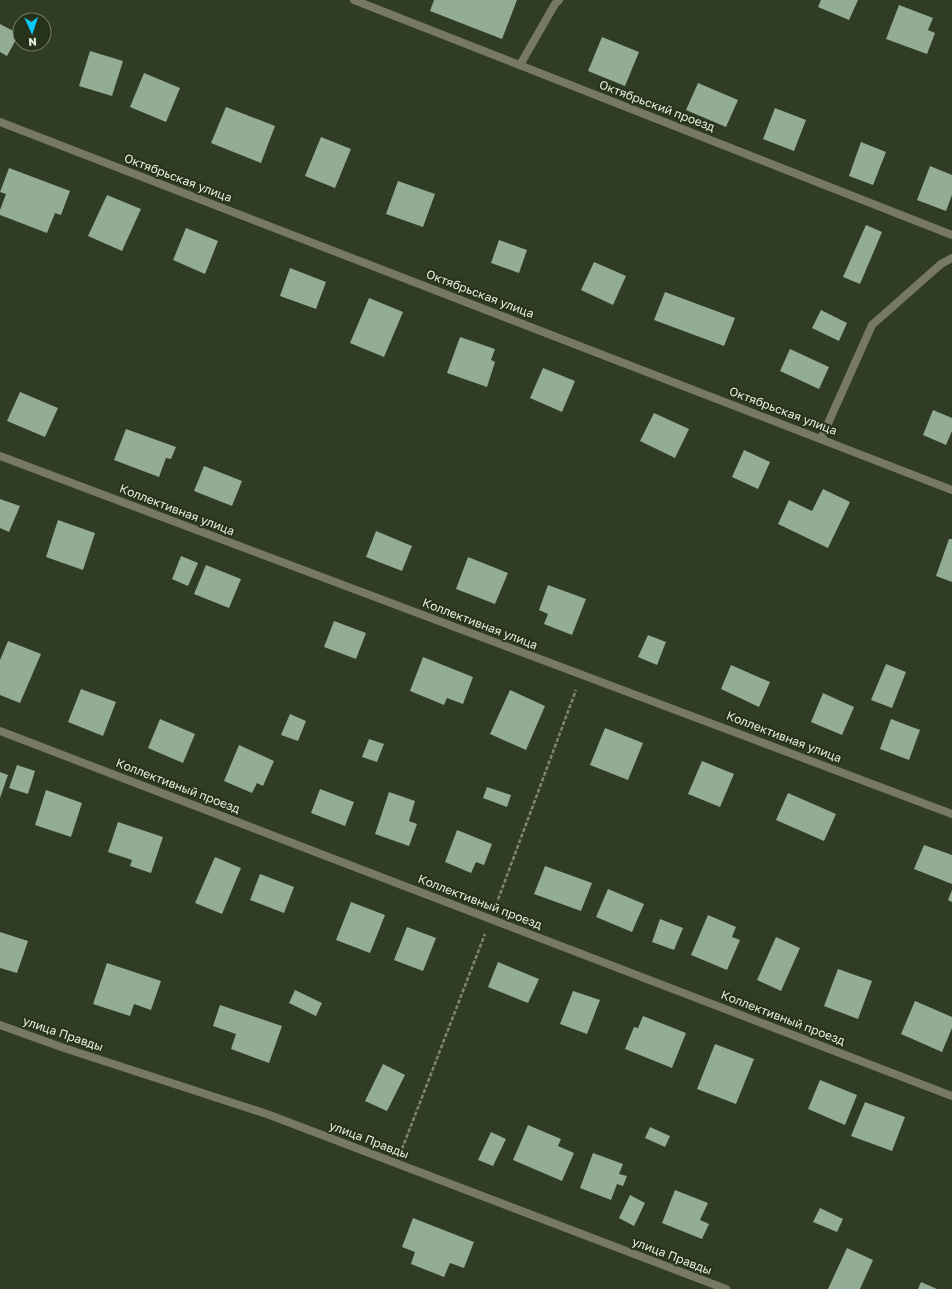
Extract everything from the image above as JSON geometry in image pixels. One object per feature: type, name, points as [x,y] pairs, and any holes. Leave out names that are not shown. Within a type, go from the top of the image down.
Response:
[{"type":"street","name":"Октябрьский проезд","points":[[354,0],[952,235]]},
{"type":"street","points":[[520,65],[555,4],[559,0]]},
{"type":"street","name":"Октябрьская улица","points":[[0,122],[952,490]]},
{"type":"street","points":[[821,439],[872,325],[941,264],[952,258]]},
{"type":"street","name":"Коллективная улица","points":[[0,456],[952,814]]},
{"type":"street","name":"Коллективный проезд","points":[[0,731],[952,1096]]},
{"type":"street","name":"улица Правды","points":[[0,1025],[64,1048],[267,1114],[726,1289]]},
{"type":"building","points":[[434,0],[517,0],[502,39],[430,11]]},
{"type":"building","points":[[821,0],[858,0],[849,20],[818,7]]},
{"type":"building","points":[[899,5],[933,18],[928,30],[935,33],[927,54],[886,39]]},
{"type":"building","points":[[0,24],[12,30],[12,47],[7,56],[0,52]]},
{"type":"building","points":[[602,37],[639,52],[625,86],[588,71]]},
{"type":"building","points":[[90,51],[123,61],[112,96],[79,86]]},
{"type":"building","points":[[144,73],[180,88],[166,122],[130,107]]},
{"type":"building","points":[[698,83],[738,100],[726,127],[686,110]]},
{"type":"building","points":[[226,107],[275,126],[261,163],[211,143]]},
{"type":"building","points":[[775,108],[806,120],[794,151],[763,139]]},
{"type":"building","points":[[321,137],[351,149],[335,188],[305,176]]},
{"type":"building","points":[[861,142],[886,152],[873,185],[849,176]]},
{"type":"building","points":[[930,166],[952,175],[952,195],[946,211],[917,200]]},
{"type":"building","points":[[9,168],[70,191],[61,215],[55,213],[47,233],[0,215],[0,210],[6,194],[0,192]]},
{"type":"building","points":[[398,181],[435,194],[423,227],[386,214]]},
{"type":"building","points":[[107,195],[141,209],[122,251],[88,236]]},
{"type":"building","points":[[866,225],[882,232],[860,284],[843,277]]},
{"type":"building","points":[[186,228],[218,241],[205,274],[173,260]]},
{"type":"building","points":[[499,240],[527,250],[519,273],[491,263]]},
{"type":"building","points":[[594,262],[626,276],[613,305],[581,290]]},
{"type":"building","points":[[290,268],[326,282],[316,309],[280,296]]},
{"type":"building","points":[[665,292],[735,318],[724,346],[654,320]]},
{"type":"building","points":[[369,298],[403,312],[384,357],[350,343]]},
{"type":"building","points":[[821,310],[847,323],[839,341],[812,328]]},
{"type":"building","points":[[460,337],[495,349],[491,360],[495,362],[487,387],[447,373]]},
{"type":"building","points":[[790,349],[829,367],[819,389],[780,371]]},
{"type":"building","points":[[543,368],[575,381],[562,412],[530,398]]},
{"type":"building","points":[[20,392],[58,408],[45,437],[7,421]]},
{"type":"building","points":[[933,410],[952,418],[952,431],[946,445],[923,435]]},
{"type":"building","points":[[654,413],[689,429],[675,458],[640,441]]},
{"type":"building","points":[[126,429],[176,447],[171,459],[166,458],[159,477],[114,460]]},
{"type":"building","points":[[744,450],[770,462],[758,489],[732,477]]},
{"type":"building","points":[[204,466],[242,481],[232,506],[194,491]]},
{"type":"building","points":[[823,489],[850,502],[828,548],[778,524],[789,500],[812,511]]},
{"type":"building","points":[[0,499],[20,506],[9,532],[0,528]]},
{"type":"building","points":[[58,520],[95,533],[83,570],[46,557]]},
{"type":"building","points":[[376,531],[412,546],[402,571],[366,557]]},
{"type":"building","points":[[949,539],[952,539],[952,582],[936,576]]},
{"type":"building","points":[[181,556],[198,563],[188,586],[172,579]]},
{"type":"building","points":[[468,557],[508,573],[495,604],[456,589]]},
{"type":"building","points":[[206,565],[241,579],[229,608],[194,594]]},
{"type":"building","points":[[548,585],[586,599],[572,635],[544,624],[548,614],[539,610]]},
{"type":"building","points":[[334,621],[366,633],[356,659],[324,647]]},
{"type":"building","points":[[648,635],[666,642],[657,665],[638,657]]},
{"type":"building","points":[[8,641],[41,654],[20,703],[0,695],[0,660]]},
{"type":"building","points":[[423,657],[473,677],[463,704],[447,698],[444,705],[410,691]]},
{"type":"building","points":[[886,664],[906,672],[892,708],[871,700]]},
{"type":"building","points":[[731,665],[770,682],[759,707],[721,689]]},
{"type":"building","points":[[81,689],[116,702],[103,736],[68,722]]},
{"type":"building","points":[[510,690],[545,706],[526,750],[490,734]]},
{"type":"building","points":[[823,693],[854,707],[842,735],[811,722]]},
{"type":"building","points":[[290,714],[306,721],[298,741],[281,735]]},
{"type":"building","points":[[160,719],[195,734],[183,763],[148,748]]},
{"type":"building","points":[[891,719],[920,730],[909,760],[880,749]]},
{"type":"building","points":[[605,728],[643,743],[628,780],[590,765]]},
{"type":"building","points":[[369,739],[384,744],[377,762],[362,757]]},
{"type":"building","points":[[239,745],[274,761],[263,786],[257,783],[252,793],[224,781]]},
{"type":"building","points":[[702,761],[734,774],[720,807],[688,794]]},
{"type":"building","points":[[17,765],[35,771],[28,794],[9,788]]},
{"type":"building","points":[[0,772],[8,775],[0,798]]},
{"type":"building","points":[[487,787],[511,795],[507,807],[483,798]]},
{"type":"building","points":[[320,789],[354,802],[345,826],[311,813]]},
{"type":"building","points":[[46,790],[82,803],[71,837],[35,825]]},
{"type":"building","points":[[389,792],[415,801],[409,821],[417,824],[409,846],[375,834]]},
{"type":"building","points":[[788,793],[836,814],[824,841],[776,820]]},
{"type":"building","points":[[118,822],[163,837],[151,873],[130,866],[132,860],[108,852]]},
{"type":"building","points":[[457,830],[492,844],[484,865],[476,862],[471,873],[445,862]]},
{"type":"building","points":[[924,845],[952,855],[952,884],[914,869]]},
{"type":"building","points":[[215,857],[241,868],[222,914],[195,903]]},
{"type":"building","points":[[545,866],[592,883],[581,911],[534,894]]},
{"type":"building","points":[[260,874],[294,887],[284,913],[250,900]]},
{"type":"building","points":[[608,889],[644,904],[632,932],[596,917]]},
{"type":"building","points":[[952,890],[952,902],[948,900]]},
{"type":"building","points":[[351,902],[385,915],[370,953],[336,940]]},
{"type":"building","points":[[708,915],[736,927],[732,937],[740,940],[727,970],[691,955]]},
{"type":"building","points":[[660,919],[683,928],[674,950],[652,942]]},
{"type":"building","points":[[407,927],[436,938],[423,971],[394,960]]},
{"type":"building","points":[[0,932],[28,941],[17,973],[0,968]]},
{"type":"building","points":[[776,937],[800,948],[781,991],[757,980]]},
{"type":"building","points":[[498,962],[539,979],[528,1003],[488,987]]},
{"type":"building","points":[[107,963],[161,981],[151,1010],[134,1004],[130,1016],[93,1004]]},
{"type":"building","points":[[838,969],[872,981],[858,1019],[824,1006]]},
{"type":"building","points":[[295,990],[322,1003],[316,1016],[289,1003]]},
{"type":"building","points":[[573,991],[600,1000],[587,1034],[560,1024]]},
{"type":"building","points":[[915,1001],[952,1017],[952,1028],[942,1052],[901,1034]]},
{"type":"building","points":[[220,1005],[282,1026],[269,1063],[231,1049],[236,1034],[213,1026]]},
{"type":"building","points":[[643,1016],[686,1033],[672,1068],[625,1049],[634,1027],[638,1028]]},
{"type":"building","points":[[715,1044],[754,1059],[736,1104],[697,1089]]},
{"type":"building","points":[[383,1064],[405,1075],[387,1111],[365,1101]]},
{"type":"building","points":[[820,1080],[857,1095],[845,1125],[808,1109]]},
{"type":"building","points":[[865,1102],[905,1117],[892,1151],[851,1136]]},
{"type":"building","points":[[528,1125],[561,1139],[558,1146],[574,1153],[562,1181],[513,1160]]},
{"type":"building","points":[[650,1127],[670,1136],[665,1147],[645,1138]]},
{"type":"building","points":[[491,1132],[506,1139],[493,1166],[478,1160]]},
{"type":"building","points":[[593,1153],[623,1164],[619,1174],[627,1176],[623,1186],[617,1184],[611,1200],[580,1188]]},
{"type":"building","points":[[675,1190],[708,1203],[700,1220],[709,1224],[702,1239],[662,1223]]},
{"type":"building","points":[[630,1195],[645,1203],[634,1226],[619,1218]]},
{"type":"building","points":[[820,1208],[843,1219],[837,1232],[813,1222]]},
{"type":"building","points":[[413,1218],[474,1242],[464,1268],[450,1263],[444,1277],[411,1264],[415,1252],[402,1247]]},
{"type":"building","points":[[847,1248],[873,1260],[860,1289],[828,1289]]},
{"type":"building","points":[[921,1282],[937,1289],[918,1289]]}]
